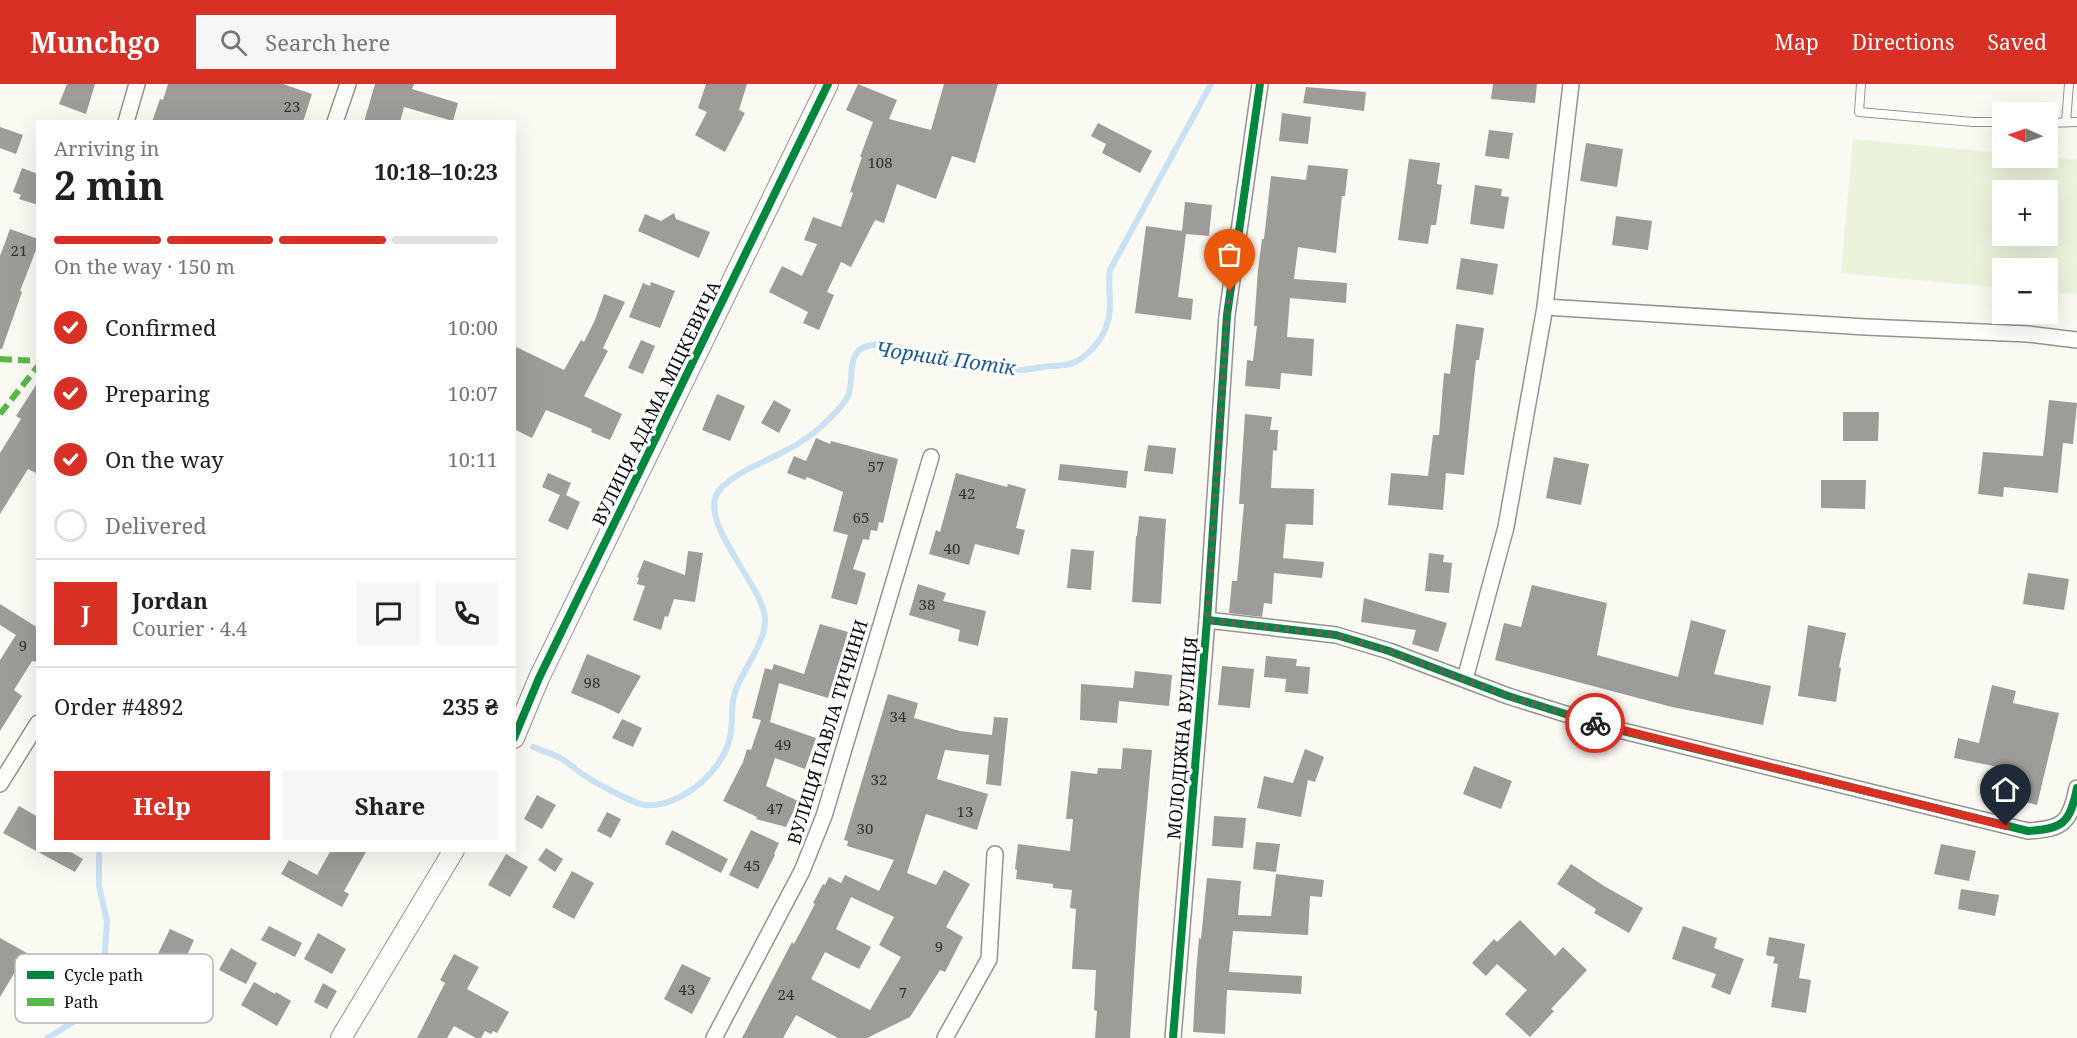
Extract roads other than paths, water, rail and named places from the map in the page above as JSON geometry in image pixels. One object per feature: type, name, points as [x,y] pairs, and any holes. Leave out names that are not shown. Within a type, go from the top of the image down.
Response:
[{"type":"street","points":[[127,120],[137,84]]},
{"type":"street","points":[[336,120],[348,84]]},
{"type":"street","name":"ВУЛИЦЯ АДАМА МІЦКЕВИЧА","points":[[517,733],[539,678],[828,84]]},
{"type":"street","name":"МОЛОДІЖНА ВУЛИЦЯ","points":[[1173,1038],[1207,620],[1227,315],[1260,84]]},
{"type":"street","points":[[1466,679],[1506,527],[1545,308],[1571,84]]},
{"type":"street","points":[[1545,308],[2028,334],[2077,340]]},
{"type":"street","name":"ВУЛИЦЯ ПАВЛА ТИЧИНИ","points":[[714,1038],[802,871],[824,816],[931,457]]},
{"type":"street","points":[[1207,620],[1336,635],[1389,651],[1508,696],[1607,727],[2028,831],[2048,830],[2062,824],[2072,811],[2077,788]]},
{"type":"street","points":[[0,784],[36,726]]},
{"type":"street","points":[[341,1038],[453,852]]},
{"type":"street","points":[[945,1038],[989,959],[995,854]]},
{"type":"lane","points":[[1861,84],[1859,112],[1992,122]]},
{"type":"lane","points":[[2066,122],[2069,84]]},
{"type":"lane","points":[[2058,122],[2077,122]]},
{"type":"waterway","name":"Чорний Потік","points":[[533,747],[562,759],[614,792],[645,805],[672,801],[698,785],[709,775],[725,751],[730,738],[735,693],[759,645],[765,619],[753,587],[731,551],[715,515],[715,500],[722,487],[743,472],[802,441],[827,422],[848,396],[853,360],[856,354],[868,346],[893,346],[954,362],[1013,370],[1066,365],[1085,356],[1101,337],[1108,320],[1110,270],[1211,84]]},
{"type":"waterway","name":"Чорний Потік","points":[[99,852],[99,886],[107,921],[105,954]]},
{"type":"waterway","name":"Чорний Потік","points":[[47,1038],[72,1023]]}]
